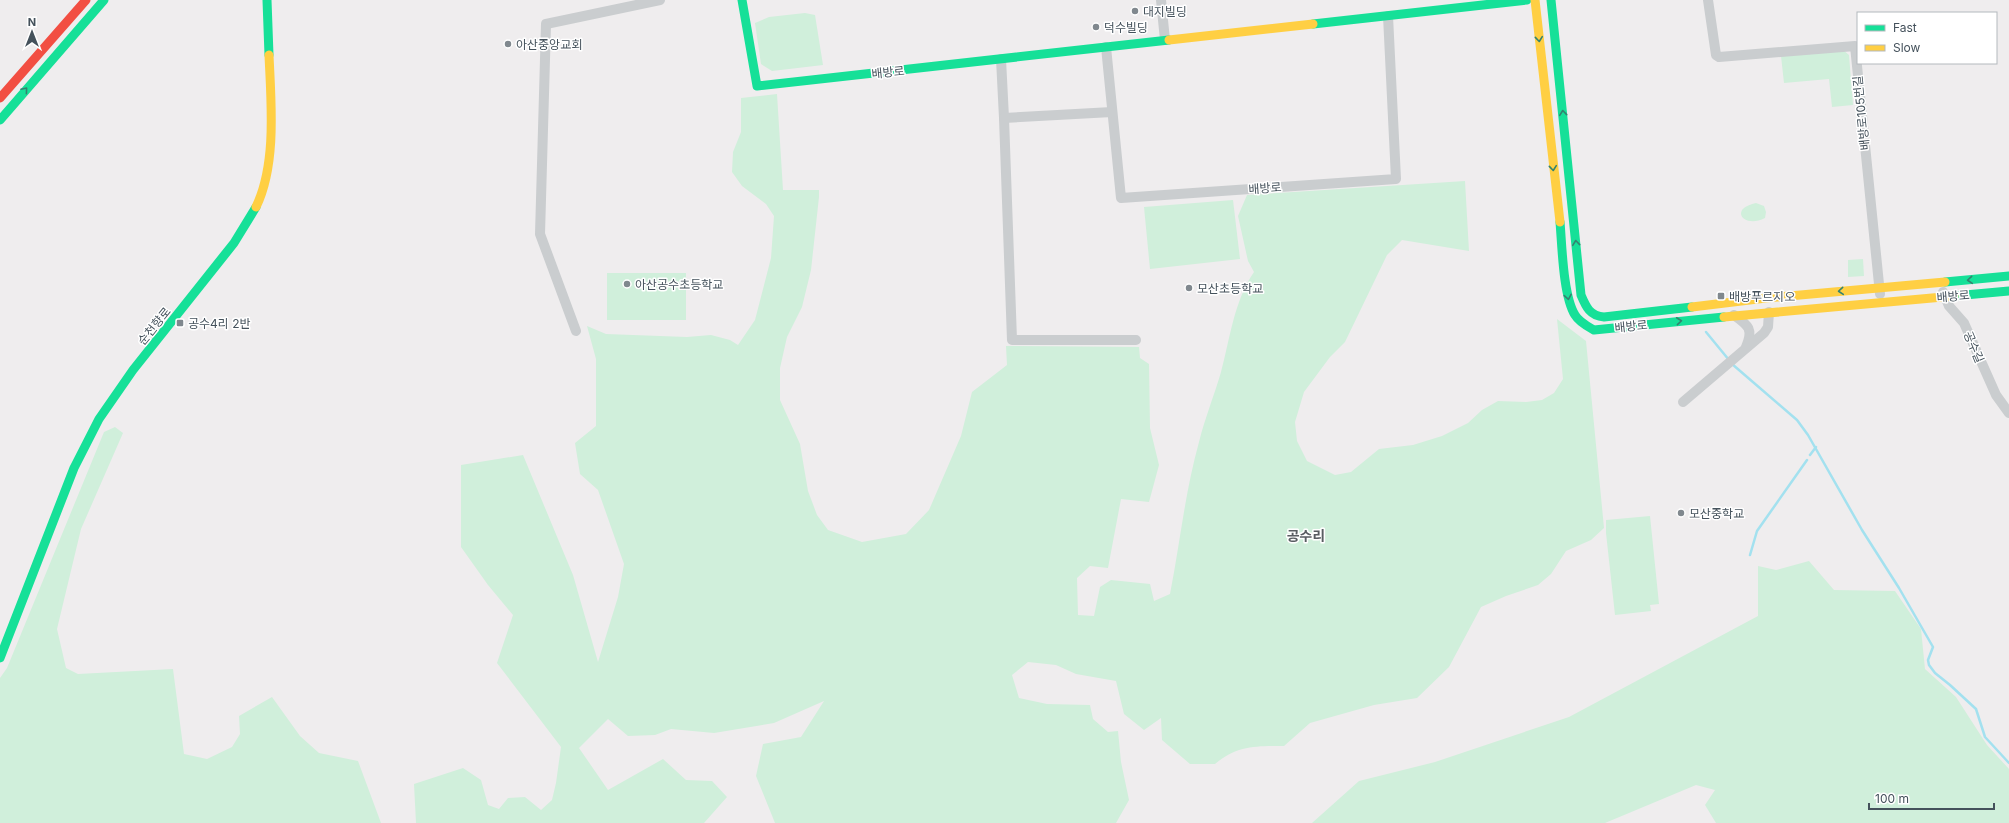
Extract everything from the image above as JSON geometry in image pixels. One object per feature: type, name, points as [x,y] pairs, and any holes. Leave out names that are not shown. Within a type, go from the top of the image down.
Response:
[{"type":"main road","points":[[0,98],[86,0]]},
{"type":"main road","points":[[0,120],[104,0]]},
{"type":"main road","name":"순천향로","points":[[0,658],[74,468],[88,437],[107,405],[192,299],[245,228],[256,209],[265,180],[269,154],[270,62],[267,0]]},
{"type":"main road","name":"배방로","points":[[742,0],[757,86],[1527,0]]},
{"type":"main road","name":"배방로","points":[[1535,0],[1570,308],[1580,323],[1594,330],[1734,315],[2009,291]]},
{"type":"main road","name":"배방로","points":[[1551,0],[1581,295],[1587,310],[1599,317],[1619,316],[1766,298],[2009,276]]},
{"type":"street","points":[[576,331],[540,234],[546,24],[660,0]]},
{"type":"street","points":[[1161,0],[1165,40]]},
{"type":"street","name":"배방로105번길","points":[[1708,0],[1716,55],[1719,57],[1855,46],[1881,302]]},
{"type":"street","name":"배방로","points":[[1106,47],[1122,198],[1396,178],[1388,16]]},
{"type":"street","points":[[1001,59],[1012,340],[1136,340]]},
{"type":"street","points":[[1004,118],[1112,112]]},
{"type":"street","name":"공수길","points":[[1941,282],[1944,297],[1949,306],[1964,323],[1996,395],[2009,413]]},
{"type":"street","points":[[1683,402],[1764,333],[1768,327],[1768,312]]},
{"type":"street","points":[[1734,315],[1744,322],[1750,330],[1750,338],[1746,347]]},
{"type":"green space","points":[[805,13],[815,15],[823,65],[772,71],[761,64],[755,23],[769,17]]},
{"type":"green space","points":[[1843,50],[1849,55],[1853,105],[1832,107],[1829,79],[1784,83],[1781,56]]},
{"type":"green space","points":[[777,94],[783,190],[819,190],[811,270],[802,307],[787,337],[780,368],[780,400],[800,444],[808,491],[817,515],[828,530],[862,542],[906,534],[929,510],[961,436],[972,392],[1007,365],[1006,346],[1139,347],[1140,358],[1149,364],[1150,428],[1159,465],[1149,502],[1121,499],[1108,568],[1090,566],[1077,578],[1078,615],[1094,616],[1100,587],[1111,580],[1150,584],[1154,601],[1170,594],[1194,461],[1221,372],[1233,320],[1247,283],[1254,272],[1248,261],[1238,216],[1247,195],[1465,181],[1469,251],[1402,240],[1387,255],[1345,342],[1330,357],[1304,392],[1295,422],[1297,441],[1307,461],[1335,475],[1351,472],[1379,449],[1413,445],[1442,436],[1468,423],[1482,410],[1498,401],[1526,402],[1542,400],[1554,393],[1563,379],[1557,319],[1586,341],[1604,528],[1591,540],[1566,551],[1551,574],[1538,585],[1506,596],[1481,607],[1449,667],[1417,698],[1374,705],[1310,723],[1284,746],[1265,746],[1240,750],[1231,753],[1215,764],[1190,764],[1162,740],[1161,718],[1144,730],[1124,714],[1116,681],[1076,674],[1056,665],[1028,662],[1012,675],[1019,698],[1047,704],[1090,705],[1093,719],[1108,732],[1118,731],[1121,762],[1129,800],[1116,823],[775,823],[756,776],[763,744],[801,737],[824,701],[774,723],[714,733],[671,729],[655,735],[628,736],[608,719],[579,748],[608,790],[663,759],[686,780],[712,781],[727,797],[704,823],[416,823],[414,784],[463,768],[481,780],[488,805],[499,809],[508,798],[525,797],[541,810],[552,800],[561,747],[497,663],[513,615],[488,585],[461,547],[461,465],[523,455],[573,575],[598,662],[618,597],[624,564],[598,490],[580,474],[575,443],[596,426],[596,359],[587,326],[606,334],[687,337],[711,335],[730,340],[738,345],[755,320],[771,258],[774,216],[766,204],[742,186],[732,172],[733,152],[741,132],[741,98]]},
{"type":"green space","points":[[1233,200],[1240,259],[1150,269],[1144,207]]},
{"type":"green space","points":[[1756,203],[1764,206],[1766,212],[1765,218],[1757,221],[1751,221],[1742,217],[1741,213],[1743,209]]},
{"type":"green space","points":[[1863,259],[1864,276],[1848,277],[1848,260]]},
{"type":"green space","points":[[607,273],[686,273],[686,320],[607,320]]},
{"type":"green space","points":[[115,427],[123,433],[81,529],[57,629],[66,668],[78,674],[173,669],[184,754],[207,759],[232,747],[240,734],[239,716],[272,697],[300,736],[319,753],[358,761],[381,823],[0,823],[0,678],[7,668],[104,432]]},
{"type":"green space","points":[[1650,516],[1659,604],[1650,605],[1651,611],[1615,615],[1606,533],[1606,520]]},
{"type":"green space","points":[[1809,561],[1834,590],[1895,591],[1921,629],[1925,669],[1956,697],[1987,745],[2009,769],[2009,823],[1716,823],[1705,805],[1715,790],[1696,785],[1605,823],[1312,823],[1359,781],[1435,762],[1569,717],[1758,616],[1758,566],[1776,570]]},
{"type":"waterway","points":[[1706,332],[1729,360]]},
{"type":"waterway","points":[[1732,364],[1797,420],[1808,435],[1862,530],[1899,588],[1933,647],[1928,660],[1929,665],[1935,673],[1976,709],[1985,737],[2009,763]]},
{"type":"waterway","points":[[1810,455],[1816,447]]},
{"type":"waterway","points":[[1750,555],[1757,531],[1807,460]]},
{"type":"traffic: fast","points":[[0,120],[104,0]]},
{"type":"traffic: fast","points":[[267,0],[269,55]]},
{"type":"traffic: fast","points":[[742,0],[757,86],[1169,40]]},
{"type":"traffic: fast","points":[[1313,24],[1527,0]]},
{"type":"traffic: fast","points":[[1551,0],[1581,295],[1592,313],[1604,317],[1692,307]]},
{"type":"traffic: fast","points":[[0,658],[74,468],[99,419],[133,370],[234,243],[256,207]]},
{"type":"traffic: fast","points":[[1560,222],[1564,270],[1571,306],[1575,315],[1581,322],[1594,330],[1724,317]]},
{"type":"traffic: fast","points":[[1945,282],[2009,276]]},
{"type":"traffic: fast","points":[[1954,296],[2009,291]]},
{"type":"traffic: slow","points":[[1535,0],[1560,222]]},
{"type":"traffic: slow","points":[[1169,40],[1313,24]]},
{"type":"traffic: slow","points":[[256,207],[263,190],[270,152],[271,112],[269,55]]},
{"type":"traffic: slow","points":[[1692,307],[1766,298],[1945,282]]},
{"type":"traffic: slow","points":[[1724,317],[1954,296]]},
{"type":"traffic: jam","points":[[0,98],[86,0]]},
{"type":"place","name":"대지빌딩","points":[[1135,11]]},
{"type":"place","name":"덕수빌딩","points":[[1096,27]]},
{"type":"place","name":"아산중앙교회","points":[[508,44]]},
{"type":"place","name":"아산공수초등학교","points":[[627,284]]},
{"type":"place","name":"모산초등학교","points":[[1189,288]]},
{"type":"place","name":"배방푸르지오","points":[[1721,296]]},
{"type":"place","name":"공수4리 2반","points":[[180,323]]},
{"type":"place","name":"모산중학교","points":[[1681,513]]},
{"type":"district","name":"공수리","points":[[1306,535]]}]
